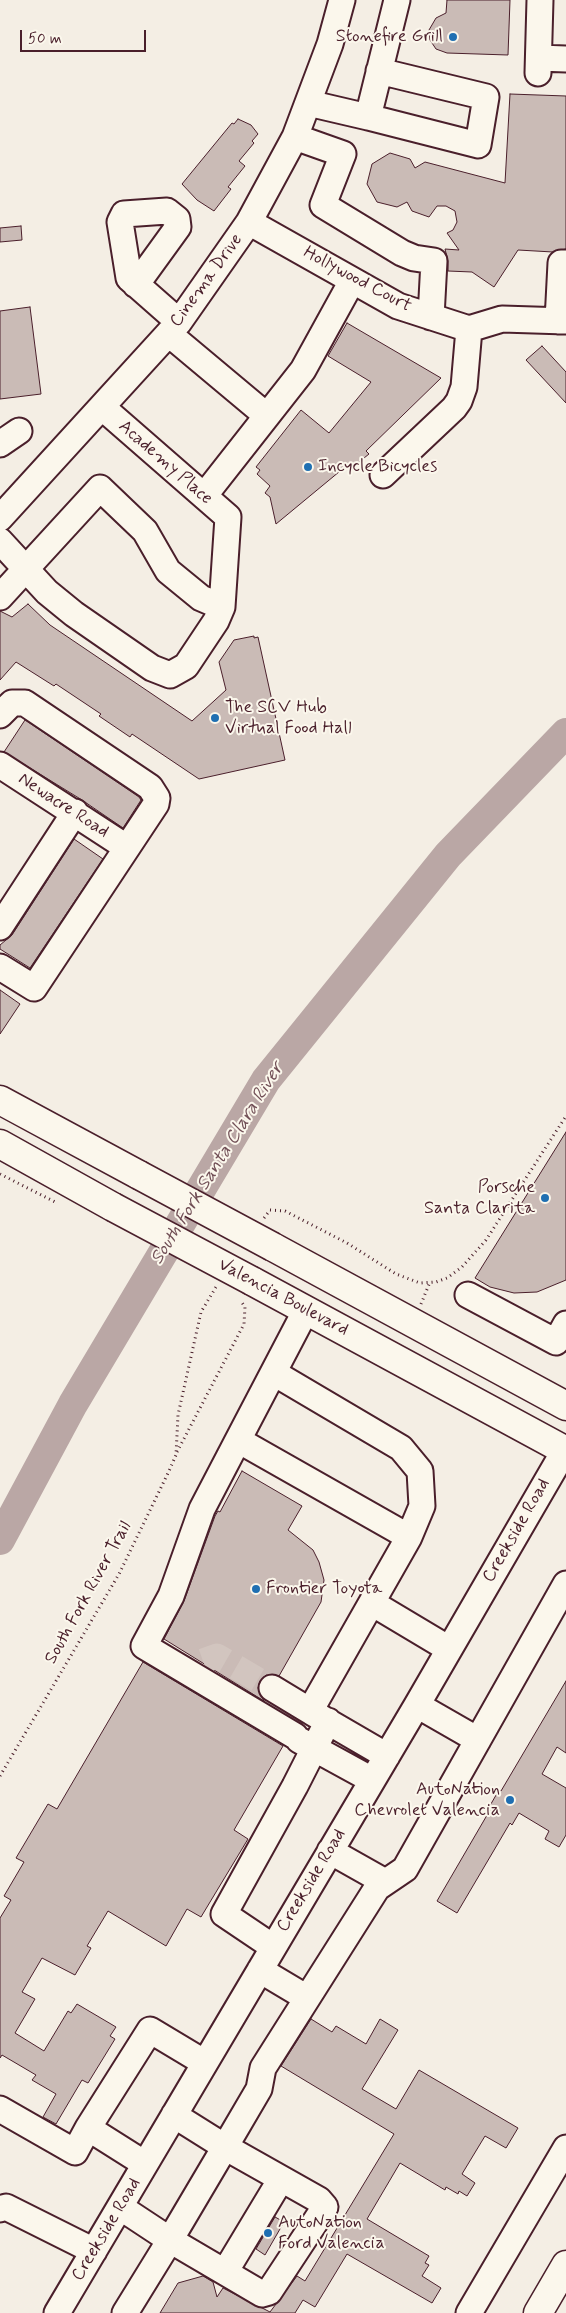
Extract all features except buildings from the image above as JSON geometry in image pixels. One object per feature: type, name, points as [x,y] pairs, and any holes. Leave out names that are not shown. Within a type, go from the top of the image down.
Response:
[{"type":"main road","points":[[0,1100],[566,1406]]},
{"type":"main road","name":"Valencia Boulevard","points":[[0,1144],[114,1207],[246,1291],[306,1310],[566,1449]]},
{"type":"main road","points":[[538,2313],[566,2265]]},
{"type":"street","name":"Cinema Drive","points":[[0,518],[103,408],[174,328],[249,222],[295,137],[330,44],[342,0]]},
{"type":"street","points":[[368,117],[397,0]]},
{"type":"street","points":[[540,0],[538,65],[566,59]]},
{"type":"street","points":[[308,103],[478,145],[486,97],[380,71]]},
{"type":"street","points":[[295,137],[343,154],[323,205],[402,253],[414,258],[434,261],[431,317]]},
{"type":"street","name":"Hollywood Court","points":[[249,222],[398,306],[469,329]]},
{"type":"street","points":[[383,474],[454,408],[459,401],[464,387],[469,329],[502,319],[562,321],[561,263],[566,263]]},
{"type":"street","points":[[204,496],[303,370],[352,280]]},
{"type":"street","points":[[136,285],[174,328],[267,416]]},
{"type":"street","name":"Academy Place","points":[[103,408],[228,517],[222,607]]},
{"type":"street","points":[[0,541],[26,569],[47,592],[74,614],[152,668],[170,675],[186,666],[216,621],[222,607],[201,598],[168,571],[145,531],[100,488],[26,569],[0,597]]},
{"type":"street","points":[[0,716],[12,703],[24,703],[155,792],[156,804],[34,988],[0,967]]},
{"type":"street","name":"Newacre Road","points":[[0,765],[75,812],[126,847]]},
{"type":"street","points":[[0,927],[75,812]]},
{"type":"street","points":[[468,1295],[556,1342],[566,1324]]},
{"type":"street","points":[[306,1310],[202,1509],[171,1596],[144,1646],[198,1669],[304,1742],[372,1780]]},
{"type":"street","points":[[273,1947],[224,1914],[295,1786],[304,1742],[319,1716],[372,1603],[409,1537],[422,1506],[420,1471],[401,1448],[274,1373]]},
{"type":"street","points":[[238,1440],[409,1537]]},
{"type":"street","name":"Creekside Road","points":[[57,2313],[387,1756],[566,1449]]},
{"type":"street","points":[[124,2313],[170,2240],[259,2090],[263,2068],[377,1888],[405,1869],[566,1584]]},
{"type":"street","points":[[372,1603],[449,1649]]},
{"type":"street","points":[[272,1688],[387,1756]]},
{"type":"street","points":[[417,1704],[478,1740]]},
{"type":"street","points":[[330,1851],[385,1882]]},
{"type":"street","points":[[260,1970],[308,1998]]},
{"type":"street","points":[[0,2109],[75,2152],[150,2030],[205,2063]]},
{"type":"street","points":[[120,2208],[262,2294],[269,2292],[325,2207],[319,2200],[225,2147],[174,2115]]},
{"type":"street","points":[[88,2128],[145,2164]]},
{"type":"street","points":[[469,2313],[566,2148]]},
{"type":"street","points":[[225,2272],[282,2179]]},
{"type":"street","points":[[0,2209],[6,2207],[94,2251]]},
{"type":"path","points":[[330,1235],[410,1281],[430,1282],[447,1278],[462,1267],[486,1240],[566,1116]]},
{"type":"path","points":[[0,1174],[30,1190]]},
{"type":"path","points":[[419,1310],[430,1282]]},
{"type":"path","points":[[176,1455],[244,1324],[246,1291]]},
{"type":"path","name":"South Fork River Trail","points":[[0,1776],[119,1574],[176,1455],[178,1415]]},
{"type":"waterway","name":"South Fork Santa Clara River","points":[[0,1540],[73,1404],[266,1080],[448,855],[566,733]]},
{"type":"tunnel","points":[[203,1661],[217,1656],[272,1688]]},
{"type":"place","name":"Stonefire Grill","points":[[453,37]]},
{"type":"place","name":"Incycle Bicycles","points":[[308,467]]},
{"type":"place","name":"The SCV Hub Virtual Food Hall","points":[[215,718]]},
{"type":"place","name":"Porsche Santa Clarita","points":[[545,1198]]},
{"type":"place","name":"Frontier Toyota","points":[[256,1589]]},
{"type":"place","name":"AutoNation Chevrolet Valencia","points":[[510,1800]]},
{"type":"place","name":"AutoNation Ford Valencia","points":[[268,2233]]}]
